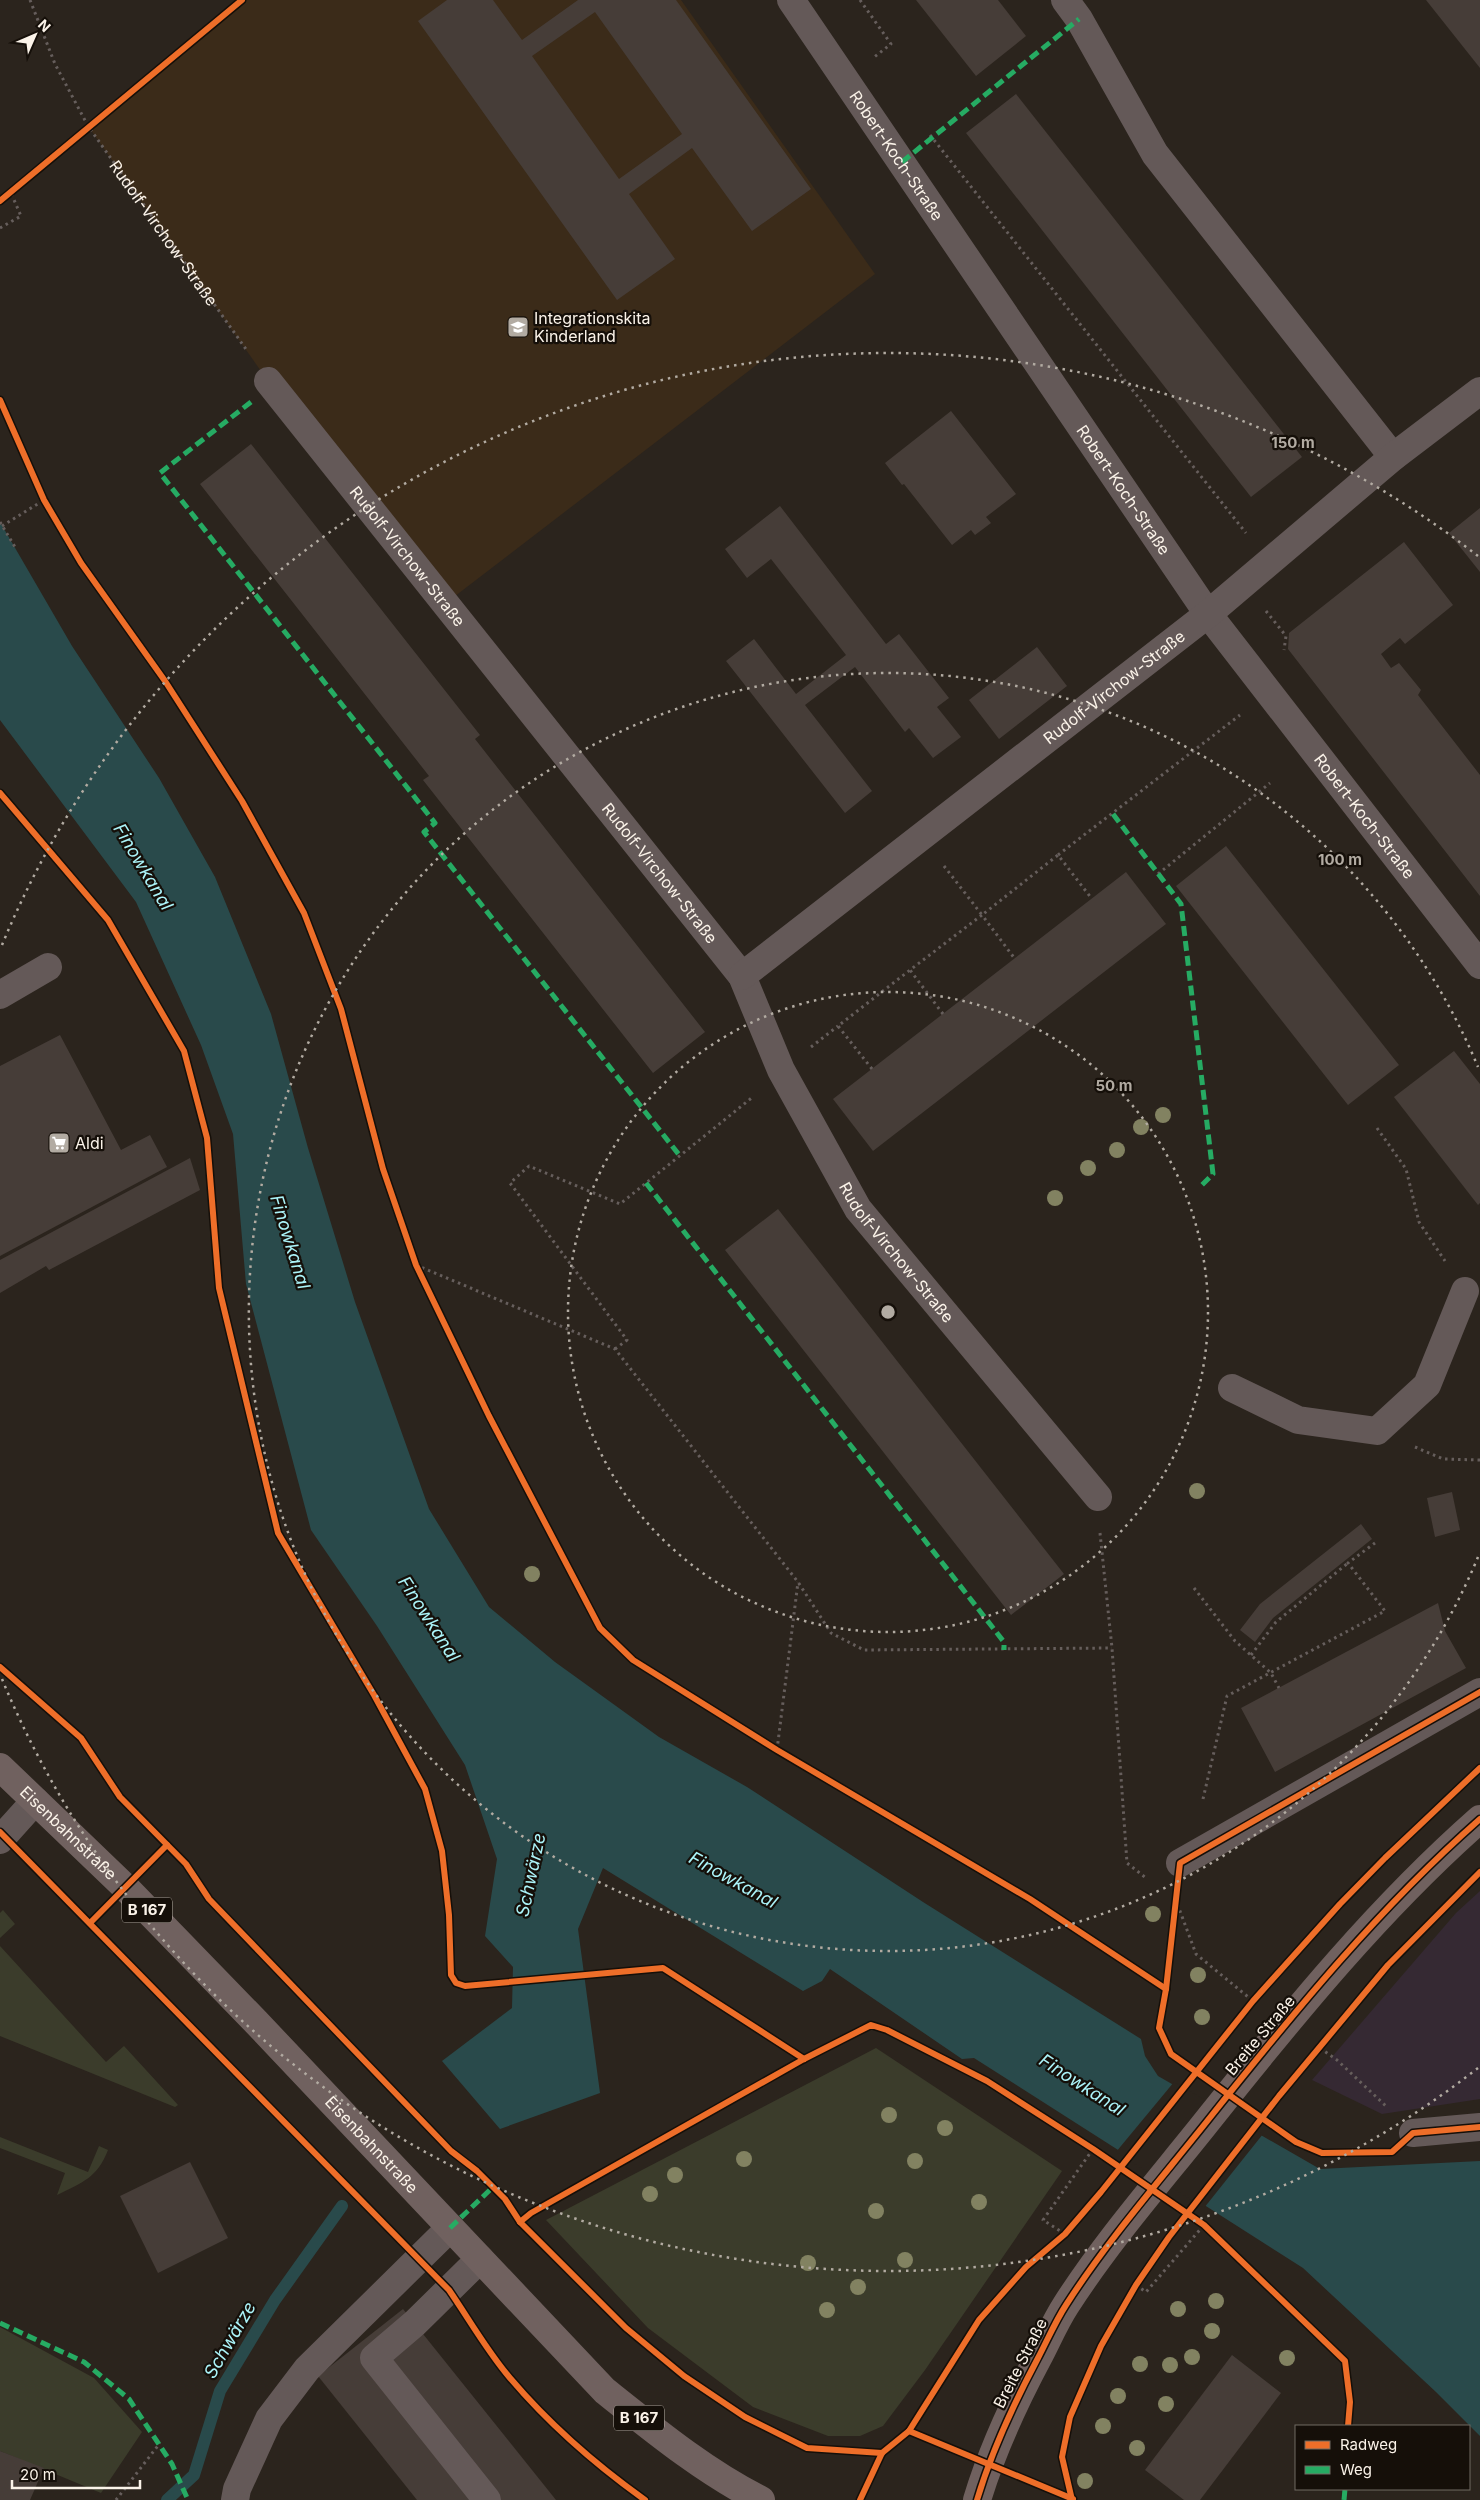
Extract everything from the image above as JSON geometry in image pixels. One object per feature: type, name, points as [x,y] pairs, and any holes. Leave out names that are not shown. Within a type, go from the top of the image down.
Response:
[{"type":"main road","name":"Eisenbahnstraße","points":[[0,1767],[125,1887],[605,2391],[669,2441],[744,2492],[761,2500]]},
{"type":"main road","name":"Breite Straße","points":[[977,2500],[1000,2432],[1065,2307],[1099,2258],[1246,2073],[1352,1948],[1437,1857],[1480,1820]]},
{"type":"street","name":"Robert-Koch-Straße","points":[[790,0],[1208,614],[1480,965]]},
{"type":"street","points":[[1065,0],[1079,19],[1155,154],[1393,457]]},
{"type":"street","name":"Rudolf-Virchow-Straße","points":[[268,381],[742,976],[781,1070],[858,1209],[1098,1497]]},
{"type":"street","name":"Rudolf-Virchow-Straße","points":[[742,976],[1208,614],[1393,457],[1480,391]]},
{"type":"street","points":[[0,995],[48,967]]},
{"type":"street","points":[[1232,1388],[1298,1420],[1377,1431],[1428,1385],[1465,1291]]},
{"type":"street","points":[[1180,1864],[1480,1692]]},
{"type":"street","points":[[0,1840],[35,1801]]},
{"type":"street","points":[[1413,2133],[1480,2127]]},
{"type":"street","points":[[235,2500],[237,2489],[269,2419],[307,2369],[450,2228]]},
{"type":"street","points":[[480,2259],[415,2323],[374,2358],[487,2500]]},
{"type":"path","points":[[860,0],[891,44],[871,59],[877,67]]},
{"type":"path","points":[[615,1349],[627,1340],[510,1183],[529,1166],[620,1204],[770,1084],[781,1070],[1298,670],[1283,652],[1286,636],[1259,603],[1269,562],[926,130]]},
{"type":"path","points":[[0,228],[21,216],[11,194]]},
{"type":"path","points":[[15,547],[1,524],[44,500]]},
{"type":"path","points":[[1158,874],[1270,783]]},
{"type":"path","points":[[922,838],[1015,958]]},
{"type":"path","points":[[1058,855],[1092,899]]},
{"type":"path","points":[[910,970],[943,1014]]},
{"type":"path","points":[[838,1026],[872,1069]]},
{"type":"path","points":[[1377,1128],[1406,1170],[1418,1222],[1465,1291]]},
{"type":"path","points":[[416,1265],[615,1349],[798,1582],[831,1633],[864,1650],[1112,1648]]},
{"type":"path","points":[[1377,1431],[1443,1459],[1480,1460]]},
{"type":"path","points":[[1098,1497],[1112,1648],[1127,1863],[1148,1880]]},
{"type":"path","points":[[1251,1655],[1276,1622],[1375,1543]]},
{"type":"path","points":[[1203,1799],[1227,1696],[1386,1611],[1348,1563]]},
{"type":"path","points":[[777,1750],[798,1582]]},
{"type":"path","points":[[1194,1588],[1235,1642],[1271,1673],[1280,1688]]},
{"type":"path","points":[[1170,1897],[1177,1903],[1196,1954],[1253,2001]]},
{"type":"path","points":[[1320,2048],[1366,2086]]},
{"type":"path","points":[[1065,2234],[1043,2220],[1093,2149]]},
{"type":"path","points":[[1136,2285],[1146,2292],[1204,2225]]},
{"type":"path","points":[[116,2500],[160,2444]]},
{"type":"shaded area","name":"Integrationskita Kinderland","points":[[242,0],[681,0],[875,274],[446,603],[268,381],[88,126]]},
{"type":"shaded area","points":[[1480,1891],[1480,2099],[1382,2114],[1312,2080],[1456,1913]]},
{"type":"green space","points":[[3,1910],[15,1924],[0,1938],[0,1913]]},
{"type":"green space","points":[[0,1946],[106,2062],[124,2046],[178,2105],[175,2107],[0,2036]]},
{"type":"green space","points":[[876,2048],[1062,2171],[925,2370],[883,2426],[860,2436],[828,2436],[753,2407],[648,2328],[546,2220]]},
{"type":"green space","points":[[0,2137],[88,2172],[99,2146],[108,2150],[94,2173],[82,2182],[57,2195],[65,2173],[0,2148]]},
{"type":"green space","points":[[0,2327],[94,2378],[142,2432],[101,2493],[0,2451]]},
{"type":"water","name":"Finowkanal","points":[[0,522],[72,646],[159,778],[215,877],[271,1014],[308,1148],[355,1302],[429,1509],[489,1607],[555,1662],[659,1737],[747,1787],[923,1902],[1141,2039],[1145,2056],[1158,2076],[1320,2169],[1480,2161],[1480,2436],[1436,2392],[1303,2268],[974,2058],[962,2059],[830,1969],[822,1981],[803,1991],[603,1868],[578,1929],[600,2093],[500,2129],[442,2061],[512,2008],[513,1967],[485,1936],[497,1859],[465,1765],[377,1626],[311,1530],[246,1284],[233,1134],[201,1045],[136,902],[0,720]]},
{"type":"pier","points":[[1174,2082],[1263,2134],[1204,2208],[1116,2152]]},
{"type":"building","points":[[447,0],[493,0],[522,40],[578,0],[676,0],[811,189],[752,231],[692,148],[629,194],[675,259],[617,300],[418,21]],"holes":[[[595,12],[682,134],[619,179],[532,56]]]},
{"type":"building","points":[[916,0],[998,0],[1026,36],[976,76]]},
{"type":"building","points":[[1426,0],[1480,0],[1480,68]]},
{"type":"building","points":[[1016,94],[1302,457],[1251,497],[966,133]]},
{"type":"building","points":[[951,411],[1016,494],[986,517],[991,523],[975,535],[971,530],[952,545],[885,463]]},
{"type":"building","points":[[251,444],[480,735],[475,739],[705,1032],[653,1073],[423,780],[429,776],[200,484]]},
{"type":"building","points":[[780,506],[886,644],[899,634],[949,698],[937,707],[961,737],[933,758],[909,728],[905,732],[855,667],[805,705],[872,791],[845,813],[726,661],[754,639],[796,694],[846,655],[771,559],[747,578],[725,549]]},
{"type":"building","points":[[1480,508],[1480,572],[1449,533]]},
{"type":"building","points":[[1404,542],[1453,605],[1405,644],[1400,638],[1381,654],[1391,668],[1399,663],[1421,690],[1418,695],[1480,775],[1480,896],[1288,649],[1289,633]]},
{"type":"building","points":[[1037,647],[1067,686],[999,739],[969,700]]},
{"type":"building","points":[[1226,846],[1399,1065],[1348,1105],[1176,886]]},
{"type":"building","points":[[1126,872],[1166,924],[873,1151],[833,1099]]},
{"type":"building","name":"Aldi","points":[[60,1035],[121,1150],[150,1135],[167,1167],[0,1256],[0,1066]]},
{"type":"building","points":[[1454,1051],[1480,1084],[1480,1203],[1478,1205],[1394,1097]]},
{"type":"building","points":[[190,1158],[200,1190],[49,1270],[46,1266],[0,1293],[0,1260]]},
{"type":"building","points":[[778,1209],[1064,1574],[1011,1615],[725,1250]]},
{"type":"building","points":[[1452,1492],[1460,1530],[1435,1537],[1427,1498]]},
{"type":"building","points":[[1361,1524],[1372,1539],[1273,1618],[1255,1642],[1240,1630],[1260,1604]]},
{"type":"building","points":[[1438,1603],[1445,1631],[1466,1668],[1275,1772],[1241,1708]]},
{"type":"building","points":[[190,2162],[228,2238],[158,2273],[120,2196]]},
{"type":"building","points":[[403,2309],[556,2500],[417,2500],[318,2376]]},
{"type":"building","points":[[1232,2355],[1281,2393],[1200,2500],[1184,2500],[1145,2470]]},
{"type":"building","points":[[0,2451],[44,2468],[30,2500],[0,2500]]},
{"type":"waterway","name":"Schwärze","points":[[167,2500],[194,2475],[220,2391],[275,2300],[342,2206]]},
{"type":"marked path","points":[[902,162],[1079,19]]},
{"type":"marked path","points":[[251,402],[160,473],[435,823],[424,832],[680,1156]]},
{"type":"marked path","points":[[1113,814],[1181,904],[1213,1174],[1200,1187]]},
{"type":"marked path","points":[[646,1183],[1004,1642],[1004,1650]]},
{"type":"marked path","points":[[450,2228],[493,2187]]},
{"type":"marked path","points":[[0,2323],[84,2362],[129,2399],[172,2464],[188,2500]]},
{"type":"marked path","points":[[1344,2500],[1345,2490]]},
{"type":"cycle path","points":[[0,201],[242,0]]},
{"type":"cycle path","points":[[0,400],[44,500],[81,563],[165,681],[242,801],[304,913],[341,1009],[383,1169],[416,1265],[489,1416],[600,1628],[633,1660],[777,1750],[1030,1899],[1166,1989]]},
{"type":"cycle path","points":[[0,793],[108,920],[184,1051],[207,1138],[219,1288],[278,1533],[374,1695],[425,1789],[442,1851],[449,1915],[451,1975],[456,1983],[465,1986],[663,1968],[804,2059]]},
{"type":"cycle path","points":[[0,1667],[81,1738],[120,1797],[186,1864],[209,1899],[451,2151],[477,2171],[505,2199],[520,2222],[626,2328],[684,2376],[745,2417],[807,2448],[882,2453]]},
{"type":"cycle path","points":[[1480,1692],[1180,1863],[1166,1989],[1159,2028],[1171,2054],[1296,2142],[1322,2153],[1392,2152],[1413,2133],[1480,2127]]},
{"type":"cycle path","points":[[860,2500],[882,2453],[909,2431],[979,2320],[1026,2267],[1065,2234],[1101,2192],[1253,2001],[1340,1904],[1385,1858],[1480,1768]]},
{"type":"cycle path","points":[[977,2500],[996,2445],[1029,2376],[1062,2311],[1100,2256],[1243,2076],[1340,1961],[1408,1888],[1480,1819]]},
{"type":"cycle path","points":[[0,1832],[449,2290],[502,2368],[541,2412],[591,2458],[645,2500]]},
{"type":"cycle path","points":[[90,1923],[167,1845]]},
{"type":"cycle path","points":[[1072,2500],[1062,2457],[1070,2417],[1101,2346],[1136,2285],[1169,2237],[1279,2096],[1388,1965],[1480,1872]]},
{"type":"cycle path","points":[[520,2222],[531,2213],[804,2059],[871,2025],[887,2030],[987,2081],[1093,2149],[1204,2225],[1345,2361],[1350,2402],[1348,2425]]},
{"type":"cycle path","points":[[909,2431],[1073,2499]]},
{"type":"place","name":"Integrationskita Kinderland","points":[[518,327]]},
{"type":"place","name":"Aldi","points":[[59,1143]]}]
